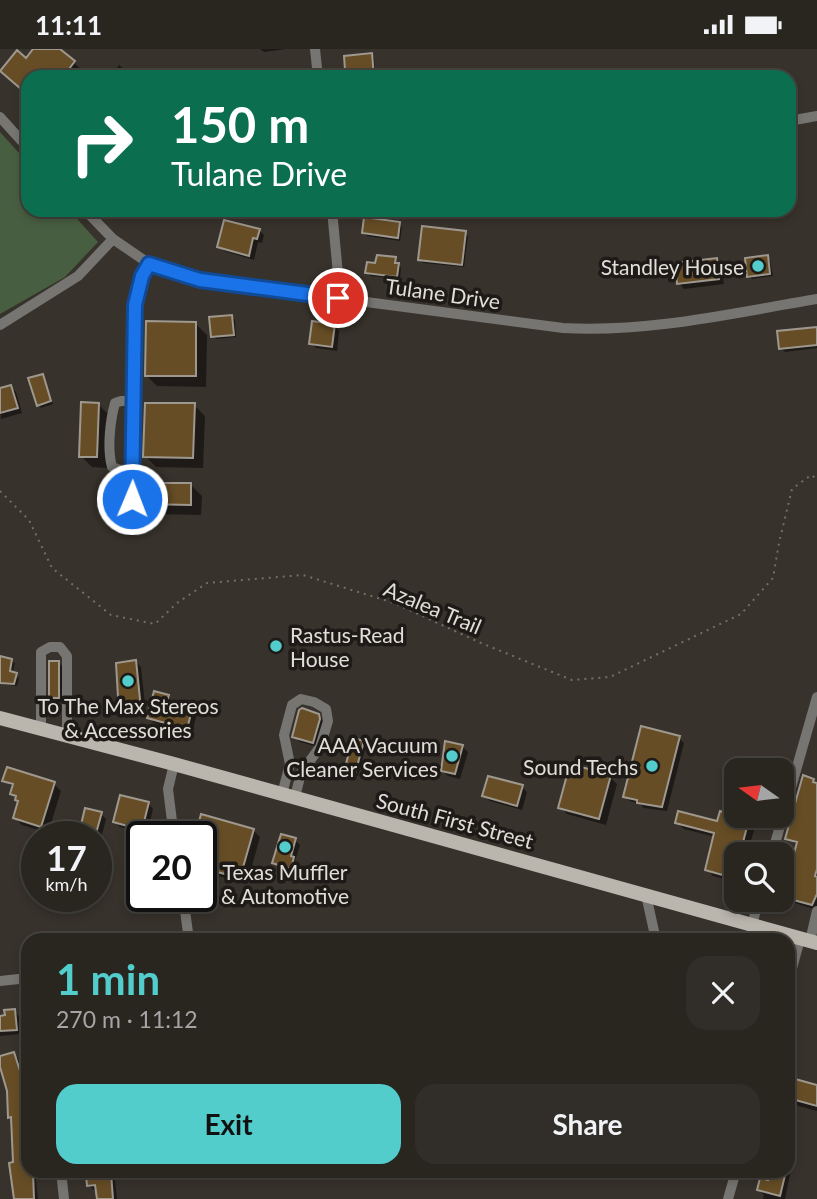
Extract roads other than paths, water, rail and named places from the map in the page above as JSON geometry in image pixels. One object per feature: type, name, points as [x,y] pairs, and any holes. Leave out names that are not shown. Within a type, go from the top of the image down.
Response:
[{"type":"main road","name":"South First Street","points":[[0,718],[288,795],[780,933]]},
{"type":"street","points":[[315,49],[317,70]]},
{"type":"street","points":[[796,120],[817,116]]},
{"type":"street","points":[[0,117],[21,140]]},
{"type":"street","name":"Tulane Drive","points":[[92,217],[113,239],[149,264],[200,280],[588,330],[672,323],[817,299]]},
{"type":"street","points":[[333,217],[338,298]]},
{"type":"street","points":[[0,325],[78,277],[113,239]]},
{"type":"street","points":[[132,499],[135,305],[142,276],[149,264]]},
{"type":"street","points":[[133,470],[112,467],[110,460],[116,403],[134,401]]},
{"type":"street","points":[[41,729],[41,652],[50,647],[60,647],[67,656],[67,736]]},
{"type":"street","points":[[775,842],[817,698]]},
{"type":"street","points":[[301,699],[326,709],[328,721],[320,747],[288,795],[290,764],[284,734],[292,705],[301,699]]},
{"type":"street","points":[[172,821],[169,789],[174,764]]},
{"type":"street","points":[[646,895],[654,933]]},
{"type":"street","points":[[795,969],[809,941],[817,911]]},
{"type":"street","points":[[185,912],[188,933]]},
{"type":"street","points":[[752,925],[756,912]]},
{"type":"street","points":[[0,981],[21,979]]},
{"type":"street","points":[[62,1178],[64,1199]]},
{"type":"street","points":[[728,1199],[734,1178]]},
{"type":"place","name":"Standley House","points":[[758,266]]},
{"type":"place","name":"Rastus-Read House","points":[[276,646]]},
{"type":"place","name":"To The Max Stereos & Accessories","points":[[128,681]]},
{"type":"place","name":"AAA Vacuum Cleaner Services","points":[[452,756]]},
{"type":"place","name":"Sound Techs","points":[[652,766]]},
{"type":"place","name":"Texas Muffler & Automotive","points":[[285,847]]}]
